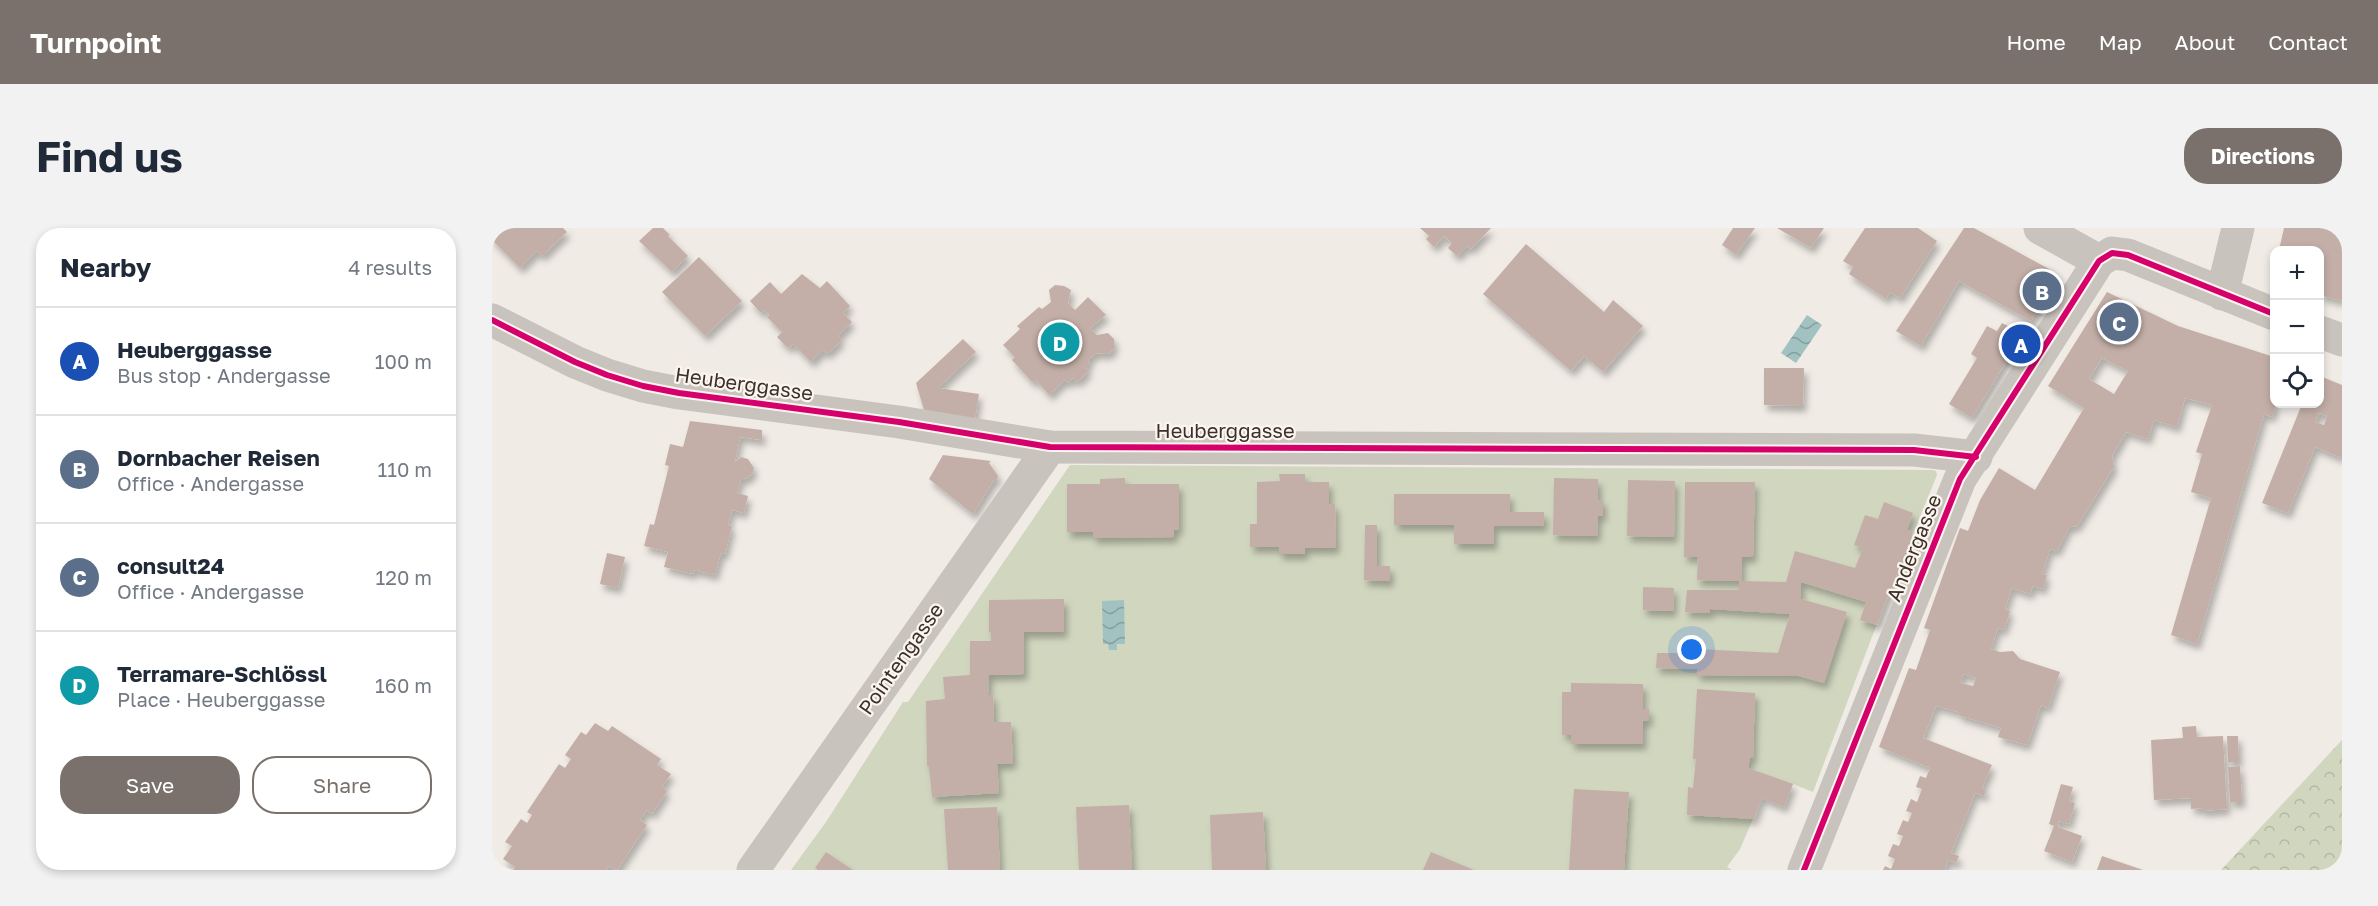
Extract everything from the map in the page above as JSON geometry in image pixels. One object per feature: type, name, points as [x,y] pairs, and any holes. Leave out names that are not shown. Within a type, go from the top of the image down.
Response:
[{"type":"street","points":[[2040,228],[2099,261],[2112,253],[2128,255],[2270,312]]},
{"type":"street","points":[[2222,294],[2238,228]]},
{"type":"street","name":"Andergasse","points":[[1804,870],[1960,479],[2099,261]]},
{"type":"street","name":"Heuberggasse","points":[[492,320],[575,362],[643,386],[679,393],[899,422],[1050,447],[1914,450],[1976,457]]},
{"type":"street","points":[[2324,334],[2342,340]]},
{"type":"street","name":"Pointengasse","points":[[753,870],[1050,447]]},
{"type":"green space","points":[[1070,465],[1932,470],[1936,471],[1937,475],[1883,608],[1813,792],[1793,784],[1784,807],[1762,798],[1740,849],[1727,867],[1732,870],[791,870],[826,822],[903,702],[908,702]]},
{"type":"green space","points":[[2342,740],[2342,870],[2221,870]]},
{"type":"water","points":[[1807,315],[1822,325],[1796,363],[1781,353]]},
{"type":"water","points":[[1124,600],[1125,644],[1117,644],[1117,650],[1109,650],[1108,644],[1103,644],[1102,601]]},
{"type":"building","points":[[492,228],[563,228],[567,232],[542,256],[537,251],[520,268],[492,240]]},
{"type":"building","points":[[653,228],[663,228],[688,256],[672,272],[639,241]]},
{"type":"building","points":[[1420,228],[1491,228],[1471,249],[1467,246],[1457,256],[1448,248],[1452,243],[1444,236],[1434,247],[1426,239],[1429,236]]},
{"type":"building","points":[[1733,228],[1755,228],[1736,255],[1722,245]]},
{"type":"building","points":[[1777,228],[1824,228],[1811,248]]},
{"type":"building","points":[[1865,228],[1918,228],[1937,241],[1900,298],[1890,292],[1886,299],[1849,274],[1853,267],[1843,261]]},
{"type":"building","points":[[1964,228],[1974,228],[2049,269],[2053,285],[2031,321],[1959,281],[1921,346],[1896,331]]},
{"type":"building","points":[[2284,228],[2342,228],[2342,301],[2324,296],[2324,246],[2280,246]]},
{"type":"building","points":[[1526,244],[1604,312],[1613,300],[1643,326],[1603,372],[1584,356],[1571,371],[1483,294]]},
{"type":"building","points":[[699,257],[742,301],[705,336],[662,292]]},
{"type":"building","points":[[802,274],[820,288],[827,281],[850,306],[843,313],[852,322],[838,336],[842,340],[827,354],[823,350],[811,362],[793,344],[788,348],[777,337],[782,332],[767,317],[770,315],[764,310],[761,313],[750,301],[770,282],[781,294]]},
{"type":"building","points":[[1055,285],[1071,290],[1068,303],[1075,310],[1088,297],[1106,315],[1090,328],[1097,335],[1108,333],[1114,339],[1114,349],[1108,354],[1096,353],[1088,360],[1090,363],[1085,368],[1089,371],[1077,382],[1073,378],[1068,383],[1065,380],[1049,395],[1036,380],[1032,382],[1012,360],[1015,357],[1003,345],[1020,329],[1017,326],[1039,307],[1042,309],[1051,302],[1049,290]]},
{"type":"building","points":[[2107,292],[2178,326],[2270,356],[2270,408],[2275,408],[2272,417],[2264,414],[2197,644],[2171,635],[2211,498],[2191,492],[2202,454],[2196,452],[2212,405],[2185,398],[2177,427],[2154,420],[2148,439],[2126,432],[2112,456],[2114,467],[2077,526],[2069,527],[2057,551],[2050,549],[2042,574],[2047,575],[2043,589],[2033,586],[2030,594],[2012,588],[2005,609],[2010,611],[2004,630],[1998,628],[1991,649],[2000,652],[2013,651],[2020,659],[2060,672],[2048,708],[2041,705],[2027,745],[1998,737],[2001,728],[1936,706],[1923,738],[1992,765],[1982,788],[1986,790],[1984,796],[1975,793],[1951,853],[1959,856],[1956,863],[1948,860],[1945,870],[1883,870],[1885,866],[1891,869],[1895,859],[1888,856],[1893,844],[1899,846],[1903,836],[1897,834],[1903,820],[1908,822],[1912,813],[1906,811],[1911,799],[1917,802],[1922,789],[1916,787],[1920,776],[1926,778],[1930,768],[1879,747],[1909,668],[1916,670],[1930,630],[1924,628],[1960,528],[1968,531],[1980,500],[1999,468],[2035,490],[2084,408],[2048,386]],"holes":[[[2102,358],[2128,371],[2114,394],[2089,379]],[[1963,674],[1976,678],[1973,686],[1961,683]]]},
{"type":"building","points":[[2002,323],[2023,334],[1972,418],[1949,404],[1977,358],[1971,354],[1987,326],[1997,331]]},
{"type":"building","points":[[963,339],[976,352],[938,388],[979,394],[975,419],[924,410],[916,383]]},
{"type":"building","points":[[1764,368],[1804,368],[1803,406],[1764,405]]},
{"type":"building","points":[[2324,378],[2342,385],[2342,458],[2315,447],[2288,513],[2262,503],[2300,408],[2324,408]],"holes":[[[2319,413],[2327,416],[2324,425],[2315,422]]]},
{"type":"building","points":[[690,421],[762,430],[762,440],[740,437],[735,462],[741,457],[748,459],[754,468],[752,474],[741,479],[737,493],[748,496],[744,513],[732,510],[728,525],[732,526],[725,554],[721,553],[715,575],[694,570],[693,574],[664,567],[668,552],[644,546],[650,524],[654,525],[669,466],[665,465],[670,444],[683,447]]},
{"type":"building","points":[[943,455],[991,461],[989,463],[998,476],[997,480],[994,480],[973,514],[929,479]]},
{"type":"building","points":[[1279,474],[1305,474],[1305,482],[1329,482],[1329,504],[1335,504],[1336,548],[1305,548],[1305,554],[1279,554],[1279,547],[1250,547],[1250,524],[1257,524],[1257,482],[1280,481]]},
{"type":"building","points":[[1125,478],[1125,484],[1179,484],[1179,529],[1174,530],[1174,537],[1093,538],[1093,532],[1067,532],[1067,484],[1100,484],[1100,479]]},
{"type":"building","points":[[1554,478],[1598,479],[1598,500],[1603,500],[1603,516],[1598,516],[1597,536],[1553,535]]},
{"type":"building","points":[[1628,480],[1675,481],[1674,537],[1627,536]]},
{"type":"building","points":[[1685,482],[1755,482],[1753,557],[1742,557],[1741,581],[1786,582],[1795,551],[1855,568],[1863,548],[1854,545],[1865,515],[1878,519],[1884,502],[1913,513],[1907,530],[1913,532],[1877,625],[1860,620],[1866,602],[1801,582],[1801,599],[1847,612],[1824,683],[1799,676],[1697,675],[1697,669],[1656,668],[1657,653],[1696,653],[1697,649],[1778,653],[1790,614],[1710,609],[1710,613],[1685,612],[1687,590],[1739,590],[1739,581],[1697,580],[1698,557],[1684,557]]},
{"type":"building","points":[[1394,494],[1510,494],[1510,512],[1544,512],[1544,526],[1494,526],[1494,544],[1454,544],[1454,525],[1394,525]]},
{"type":"building","points":[[1365,525],[1377,525],[1377,566],[1390,566],[1390,581],[1364,580]]},
{"type":"building","points":[[607,553],[625,557],[618,588],[600,584]]},
{"type":"building","points":[[1643,587],[1674,588],[1673,611],[1643,610]]},
{"type":"building","points":[[1064,599],[1064,632],[1024,632],[1024,674],[989,675],[988,695],[993,695],[994,722],[1011,722],[1013,763],[997,764],[999,793],[932,797],[929,766],[927,766],[926,701],[945,699],[943,677],[970,675],[970,641],[991,641],[989,600]]},
{"type":"building","points":[[1571,683],[1643,684],[1643,709],[1649,709],[1649,721],[1643,721],[1643,744],[1571,744],[1571,735],[1562,735],[1562,692],[1571,692]]},
{"type":"building","points":[[1697,689],[1755,693],[1753,758],[1750,758],[1748,768],[1793,784],[1784,807],[1762,798],[1754,819],[1687,815],[1688,787],[1693,788],[1696,759],[1693,759]]},
{"type":"building","points":[[595,723],[608,731],[612,726],[661,759],[657,765],[671,774],[662,787],[667,791],[652,814],[647,810],[640,820],[647,825],[617,870],[609,866],[606,870],[513,870],[515,867],[503,859],[512,846],[505,842],[521,819],[527,823],[532,815],[527,812],[559,764],[565,768],[571,759],[565,755],[581,732],[586,735]]},
{"type":"building","points":[[2196,726],[2197,737],[2223,736],[2227,809],[2202,811],[2202,808],[2191,809],[2191,798],[2154,800],[2151,740],[2183,738],[2182,727]]},
{"type":"building","points":[[2227,736],[2238,736],[2239,762],[2228,762]]},
{"type":"building","points":[[2240,766],[2242,802],[2230,802],[2228,767]]},
{"type":"building","points":[[2061,784],[2073,787],[2069,801],[2075,803],[2069,824],[2059,821],[2058,827],[2082,836],[2072,862],[2044,851],[2054,826],[2049,824]]},
{"type":"building","points":[[1574,789],[1629,792],[1624,870],[1569,870]]},
{"type":"building","points":[[1129,805],[1132,870],[1079,870],[1076,807]]},
{"type":"building","points":[[997,807],[1000,870],[948,870],[944,809]]},
{"type":"building","points":[[1263,812],[1266,870],[1212,870],[1210,815]]},
{"type":"building","points":[[826,852],[853,870],[818,870],[815,868]]},
{"type":"building","points":[[1431,852],[1474,870],[1423,870]]},
{"type":"building","points":[[2102,856],[2143,870],[2097,870]]},
{"type":"cycle path","points":[[1804,870],[1960,479],[2099,261],[2112,253],[2128,255],[2270,312]]},
{"type":"cycle path","points":[[492,320],[575,362],[643,386],[679,393],[899,422],[1050,447],[1914,450],[1976,457]]},
{"type":"place","name":"Dornbacher Reisen","points":[[2042,291]]},
{"type":"place","name":"consult24","points":[[2119,322]]},
{"type":"place","name":"Terramare-Schlössl","points":[[1060,342]]},
{"type":"place","name":"Heuberggasse","points":[[2021,344]]}]
